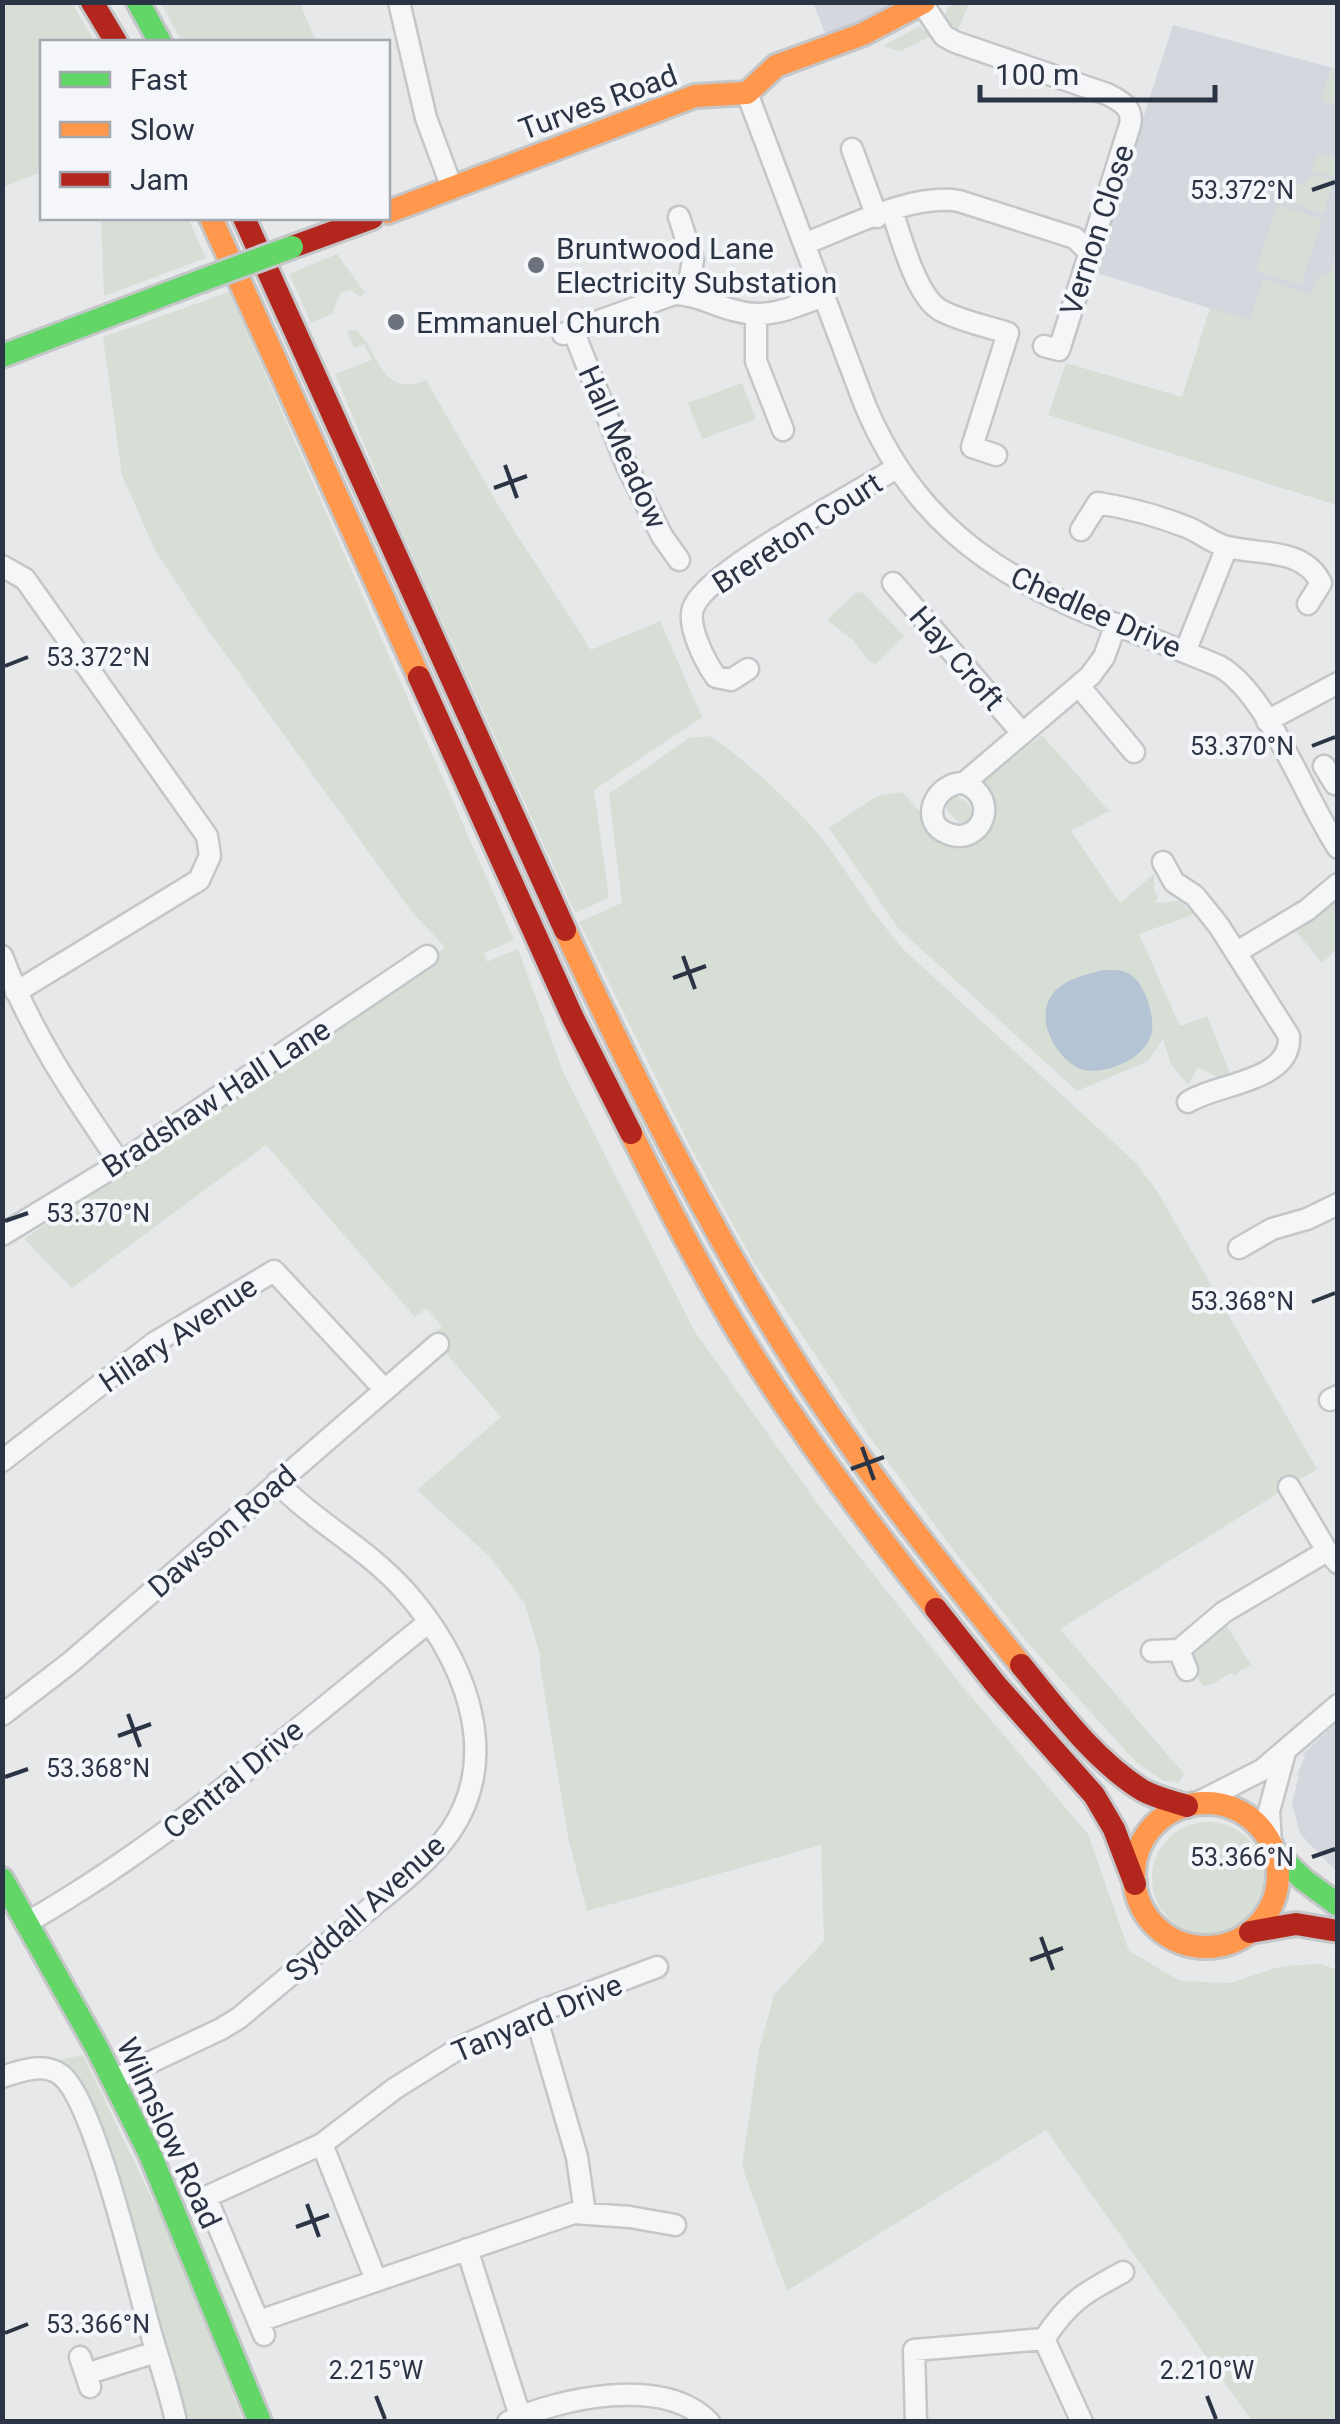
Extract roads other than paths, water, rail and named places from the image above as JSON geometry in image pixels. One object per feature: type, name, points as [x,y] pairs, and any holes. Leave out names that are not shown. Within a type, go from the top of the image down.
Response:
[{"type":"main road","points":[[92,2],[115,40]]},
{"type":"main road","points":[[138,2],[159,40]]},
{"type":"main road","points":[[748,94],[776,66],[863,34],[923,3]]},
{"type":"main road","name":"Turves Road","points":[[390,211],[695,96],[748,94]]},
{"type":"main road","points":[[211,220],[581,1036],[681,1233],[760,1366],[863,1517],[998,1686],[1094,1795],[1114,1829],[1144,1910],[1154,1924],[1180,1942],[1212,1946],[1250,1932],[1268,1912],[1277,1890],[1273,1847]]},
{"type":"main road","points":[[245,220],[599,1008],[676,1160],[788,1353],[942,1569],[1023,1666],[1129,1780],[1159,1798],[1216,1804],[1241,1812],[1260,1826],[1273,1847],[1304,1880],[1338,1905]]},
{"type":"main road","points":[[2,356],[366,220]]},
{"type":"main road","points":[[1135,1884],[1135,1866],[1145,1838],[1159,1820],[1192,1804]]},
{"type":"main road","name":"Wilmslow Road","points":[[2,1879],[113,2080],[167,2193],[260,2422]]},
{"type":"main road","points":[[1250,1932],[1296,1924],[1338,1931]]},
{"type":"street","points":[[398,2],[426,118],[452,188]]},
{"type":"street","name":"Vernon Close","points":[[923,3],[949,40],[1107,94],[1130,111],[1126,140],[1053,352]]},
{"type":"street","name":"Chedlee Drive","points":[[748,94],[865,406],[896,468],[931,512],[974,552],[1034,589],[1220,666],[1238,678],[1267,721],[1338,848]]},
{"type":"street","points":[[852,149],[930,302],[948,314],[1008,333],[972,447],[996,454]]},
{"type":"street","points":[[804,244],[928,199],[959,200],[1075,238],[1088,251]]},
{"type":"street","points":[[679,217],[693,260],[687,294],[756,315],[782,312],[823,296]]},
{"type":"street","name":"Hall Meadow","points":[[679,560],[662,536],[626,464],[568,332],[661,298],[687,294]]},
{"type":"street","points":[[756,315],[756,361],[782,430]]},
{"type":"street","name":"Brereton Court","points":[[748,668],[731,680],[716,677],[696,634],[692,615],[696,602],[761,549],[896,468]]},
{"type":"street","points":[[1080,530],[1100,495],[1226,547],[1304,563],[1329,583],[1308,604]]},
{"type":"street","points":[[1184,652],[1226,547]]},
{"type":"street","points":[[2,566],[25,579],[207,836],[210,856],[199,880],[16,992]]},
{"type":"street","name":"Hay Croft","points":[[892,583],[1022,733]]},
{"type":"street","name":"Hay Croft","points":[[964,784],[1098,666],[1116,624]]},
{"type":"street","points":[[1267,721],[1338,683]]},
{"type":"street","points":[[1079,686],[1134,752]]},
{"type":"street","points":[[1163,862],[1174,882],[1195,896],[1238,952],[1285,1027],[1290,1045],[1273,1070],[1224,1088],[1206,1090],[1188,1102]]},
{"type":"street","points":[[1238,952],[1307,910],[1338,884]]},
{"type":"street","points":[[2,956],[47,1056],[120,1163]]},
{"type":"street","name":"Bradshaw Hall Lane","points":[[2,1234],[120,1163],[427,956]]},
{"type":"street","points":[[1239,1248],[1264,1242],[1338,1204]]},
{"type":"street","name":"Hilary Avenue","points":[[2,1461],[154,1343],[274,1271],[385,1390]]},
{"type":"street","name":"Dawson Road","points":[[2,1714],[71,1662],[438,1344]]},
{"type":"street","name":"Syddall Avenue","points":[[113,2080],[240,2018],[423,1864],[451,1830],[465,1801],[476,1747],[461,1674],[429,1622],[386,1571],[343,1534],[298,1505],[277,1482]]},
{"type":"street","points":[[1152,1651],[1183,1660],[1224,1612],[1332,1557],[1290,1487]]},
{"type":"street","name":"Central Drive","points":[[28,1922],[96,1884],[151,1845],[429,1622]]},
{"type":"street","points":[[1192,1804],[1244,1782],[1336,1708]]},
{"type":"street","points":[[1273,1847],[1269,1811],[1284,1752]]},
{"type":"street","name":"Tanyard Drive","points":[[376,2280],[262,2328],[206,2196],[322,2144],[394,2089],[461,2047],[535,2012],[657,1967]]},
{"type":"street","points":[[535,2012],[578,2157],[586,2213]]},
{"type":"street","points":[[2,2077],[30,2069],[56,2072],[70,2084],[99,2150],[176,2422]]},
{"type":"street","points":[[322,2144],[376,2280],[574,2214],[676,2225]]},
{"type":"street","points":[[467,2249],[514,2419],[604,2396],[649,2393],[698,2410],[709,2422]]},
{"type":"street","points":[[916,2422],[914,2350],[1044,2340],[1072,2303],[1123,2272]]},
{"type":"street","points":[[1044,2340],[1082,2422]]},
{"type":"street","points":[[85,2373],[156,2352]]},
{"type":"water","points":[[1104,970],[1134,977],[1146,996],[1152,1028],[1139,1053],[1118,1066],[1093,1071],[1073,1065],[1058,1050],[1048,1031],[1046,1010],[1060,987]]},
{"type":"place","name":"Bruntwood Lane Electricity Substation","points":[[536,265]]},
{"type":"place","name":"Emmanuel Church","points":[[396,322]]}]
